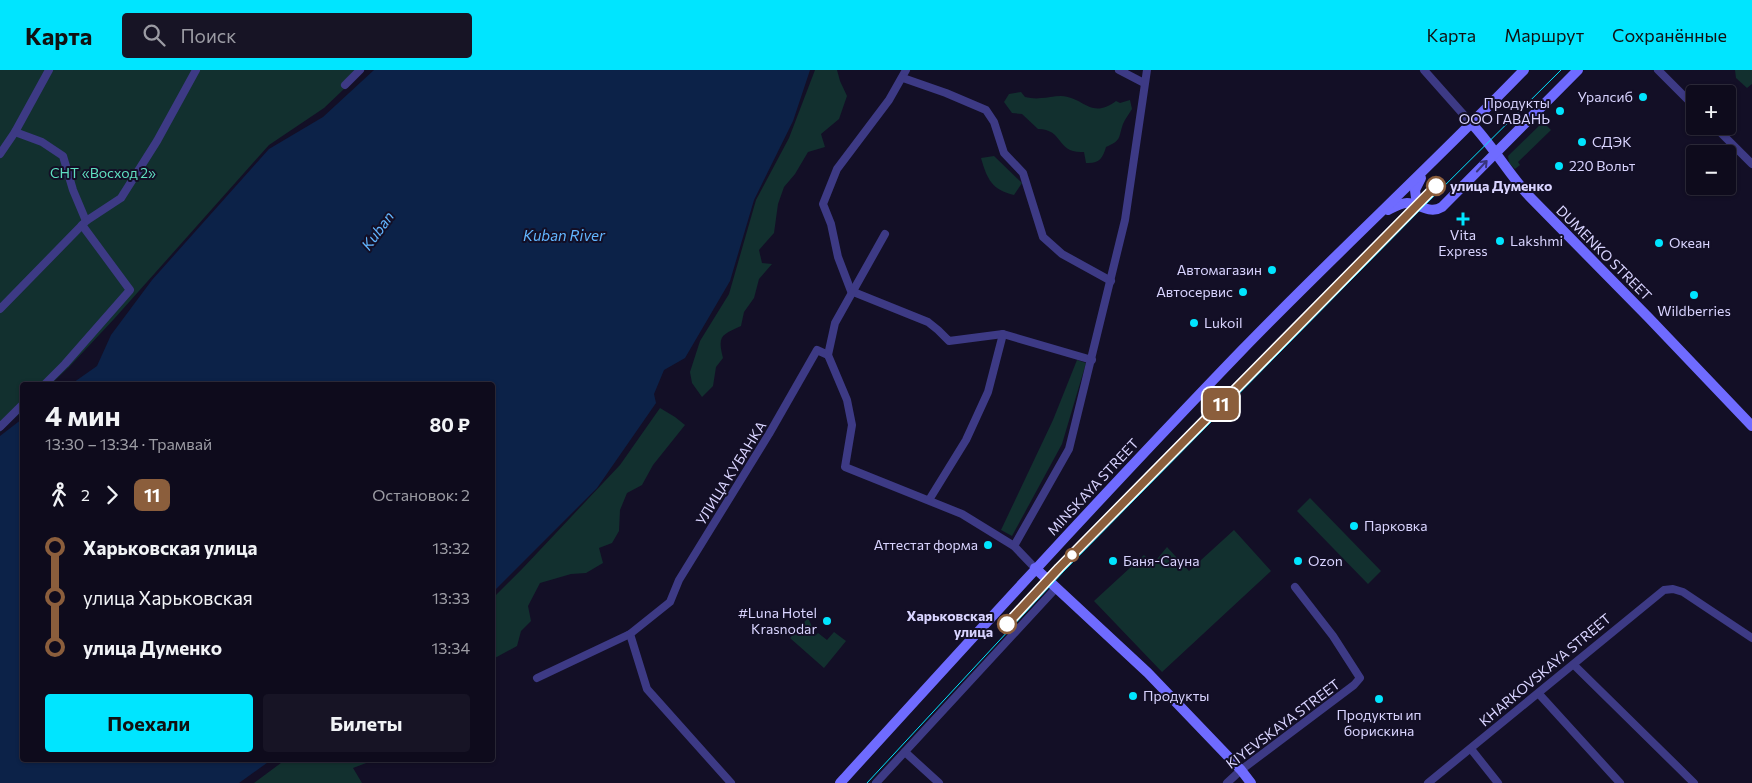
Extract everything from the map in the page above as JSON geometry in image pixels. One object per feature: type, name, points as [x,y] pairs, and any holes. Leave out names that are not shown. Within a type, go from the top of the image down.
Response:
[{"type":"main road","points":[[1375,219],[1524,70]]},
{"type":"main road","points":[[1375,219],[1388,210],[1404,203],[1410,202],[1431,210],[1442,207],[1578,70]]},
{"type":"main road","name":"DUMENKO STREET","points":[[1471,124],[1485,138],[1514,180],[1528,196],[1648,317],[1752,426]]},
{"type":"main road","points":[[1417,205],[1415,190],[1417,184],[1430,166]]},
{"type":"main road","name":"MINSKAYA STREET","points":[[840,783],[1035,568],[1244,348],[1375,219]]},
{"type":"main road","points":[[1035,568],[1148,673],[1241,770],[1251,783]]},
{"type":"street","points":[[0,154],[16,132],[49,70]]},
{"type":"street","points":[[0,309],[84,223],[121,198],[157,141],[196,70]]},
{"type":"street","points":[[345,85],[360,70]]},
{"type":"street","points":[[906,70],[889,100],[837,169],[823,204],[831,224],[838,257],[852,291],[928,322],[949,342],[1003,334],[1092,360]]},
{"type":"street","points":[[1119,70],[1144,83]]},
{"type":"street","name":"MINSKAYA STREET","points":[[1014,546],[1069,449],[1111,281],[1124,220],[1147,70]]},
{"type":"street","name":"DUMENKO STREET","points":[[1424,70],[1471,124]]},
{"type":"street","points":[[1658,70],[1686,98]]},
{"type":"street","points":[[903,78],[986,110],[994,122],[1004,153],[1023,173],[1043,237],[1062,254],[1111,281]]},
{"type":"street","points":[[16,132],[42,142],[63,156],[84,223],[130,290],[47,382]]},
{"type":"street","points":[[1723,135],[1752,164]]},
{"type":"street","points":[[885,234],[835,323],[828,355],[836,370],[847,400],[852,425],[846,466],[962,514],[1014,546],[1035,568]]},
{"type":"street","points":[[929,500],[966,440],[988,392],[1003,334]]},
{"type":"street","name":"УЛИЦА КУБАНКА","points":[[537,678],[630,634],[670,602],[679,580],[769,434],[817,350],[828,355]]},
{"type":"street","points":[[0,427],[20,407]]},
{"type":"street","name":"KIYEVSKAYA STREET","points":[[1227,783],[1241,770],[1354,685],[1360,678],[1333,636],[1295,587]]},
{"type":"street","points":[[876,783],[1056,588]]},
{"type":"street","name":"KHARKOVSKAYA STREET","points":[[1428,783],[1664,590],[1673,589],[1683,592],[1752,638]]},
{"type":"street","points":[[630,634],[647,689],[731,783]]},
{"type":"street","points":[[1574,665],[1694,783]]},
{"type":"street","points":[[1539,694],[1620,783]]},
{"type":"street","points":[[1471,749],[1498,783]]},
{"type":"street","points":[[905,752],[939,783]]},
{"type":"green space","name":"СНТ «Восход 2»","points":[[0,70],[364,70],[324,108],[269,145],[114,319],[53,382],[20,382],[20,413],[0,432]]},
{"type":"green space","points":[[815,70],[837,70],[847,96],[839,119],[821,134],[825,147],[808,152],[795,174],[784,187],[778,204],[774,233],[759,250],[762,263],[772,264],[759,279],[754,298],[744,312],[741,326],[725,334],[721,340],[723,358],[716,367],[713,386],[702,397],[692,383],[690,372],[700,341],[729,294],[756,200],[789,138]]},
{"type":"green space","points":[[1735,70],[1752,70],[1752,84],[1747,88],[1736,78]]},
{"type":"green space","points":[[1021,92],[1025,97],[1033,98],[1069,97],[1094,108],[1107,106],[1116,101],[1120,103],[1130,100],[1132,109],[1124,122],[1120,136],[1111,145],[1106,147],[1100,160],[1086,163],[1084,152],[1075,152],[1069,149],[1052,133],[1038,129],[1022,114],[1012,113],[1004,102],[1009,94]]},
{"type":"green space","points":[[1543,122],[1551,130],[1518,162],[1520,165],[1515,169],[1509,163],[1508,156]]},
{"type":"green space","points":[[994,156],[1022,183],[1014,195],[995,187],[988,178],[981,158]]},
{"type":"green space","points":[[1077,360],[1086,363],[1062,444],[1012,536],[1001,530],[1053,420]]},
{"type":"green space","points":[[660,408],[685,425],[653,465],[642,485],[627,493],[620,510],[619,531],[612,543],[599,548],[603,563],[586,573],[571,574],[540,583],[528,606],[531,621],[521,631],[517,646],[495,658],[495,596],[620,465]]},
{"type":"green space","points":[[1310,498],[1381,571],[1368,584],[1297,511]]},
{"type":"green space","points":[[1234,530],[1271,571],[1162,672],[1094,601],[1144,555],[1153,564],[1167,547],[1189,571]]},
{"type":"green space","points":[[808,618],[816,635],[818,633],[827,640],[834,632],[846,641],[824,668],[790,638]]},
{"type":"green space","points":[[282,762],[369,762],[353,768],[362,783],[254,783]]},
{"type":"water","name":"Kuban River","points":[[374,70],[810,70],[793,121],[754,200],[730,281],[685,358],[664,370],[654,394],[656,403],[597,488],[495,590],[495,382],[74,382],[97,366],[111,335],[152,280],[269,149],[323,117]]},
{"type":"water","points":[[20,421],[20,762],[268,762],[239,783],[0,783],[0,436]]},
{"type":"tram line","points":[[867,783],[1063,572],[1561,70]]},
{"type":"tram line","name":"11","points":[[1007,624],[1059,568],[1436,186]]},
{"type":"place","name":"Уралсиб","points":[[1643,97]]},
{"type":"place","name":"Продукты ООО ГАВАНЬ","points":[[1560,111]]},
{"type":"place","name":"СДЭК","points":[[1582,142]]},
{"type":"place","name":"220 Вольт","points":[[1559,166]]},
{"type":"place","name":"улица Думенко","points":[[1436,186]]},
{"type":"place","name":"Vita Express","points":[[1463,219]]},
{"type":"place","name":"Lakshmi","points":[[1500,241]]},
{"type":"place","name":"Океан","points":[[1659,243]]},
{"type":"place","name":"Автомагазин","points":[[1272,270]]},
{"type":"place","name":"Автосервис","points":[[1243,292]]},
{"type":"place","name":"Wildberries","points":[[1694,295]]},
{"type":"place","name":"Lukoil","points":[[1194,323]]},
{"type":"place","name":"Парковка","points":[[1354,526]]},
{"type":"place","name":"Аттестат форма","points":[[988,545]]},
{"type":"place","name":"Баня-Сауна","points":[[1113,561]]},
{"type":"place","name":"Ozon","points":[[1298,561]]},
{"type":"place","name":"#Luna Hotel Krasnodar","points":[[827,621]]},
{"type":"place","name":"Харьковская улица","points":[[1007,624]]},
{"type":"place","name":"Продукты","points":[[1133,696]]},
{"type":"place","name":"Продукты ип борискина","points":[[1379,699]]},
{"type":"water label","name":"Kuban","points":[[378,231]]}]
